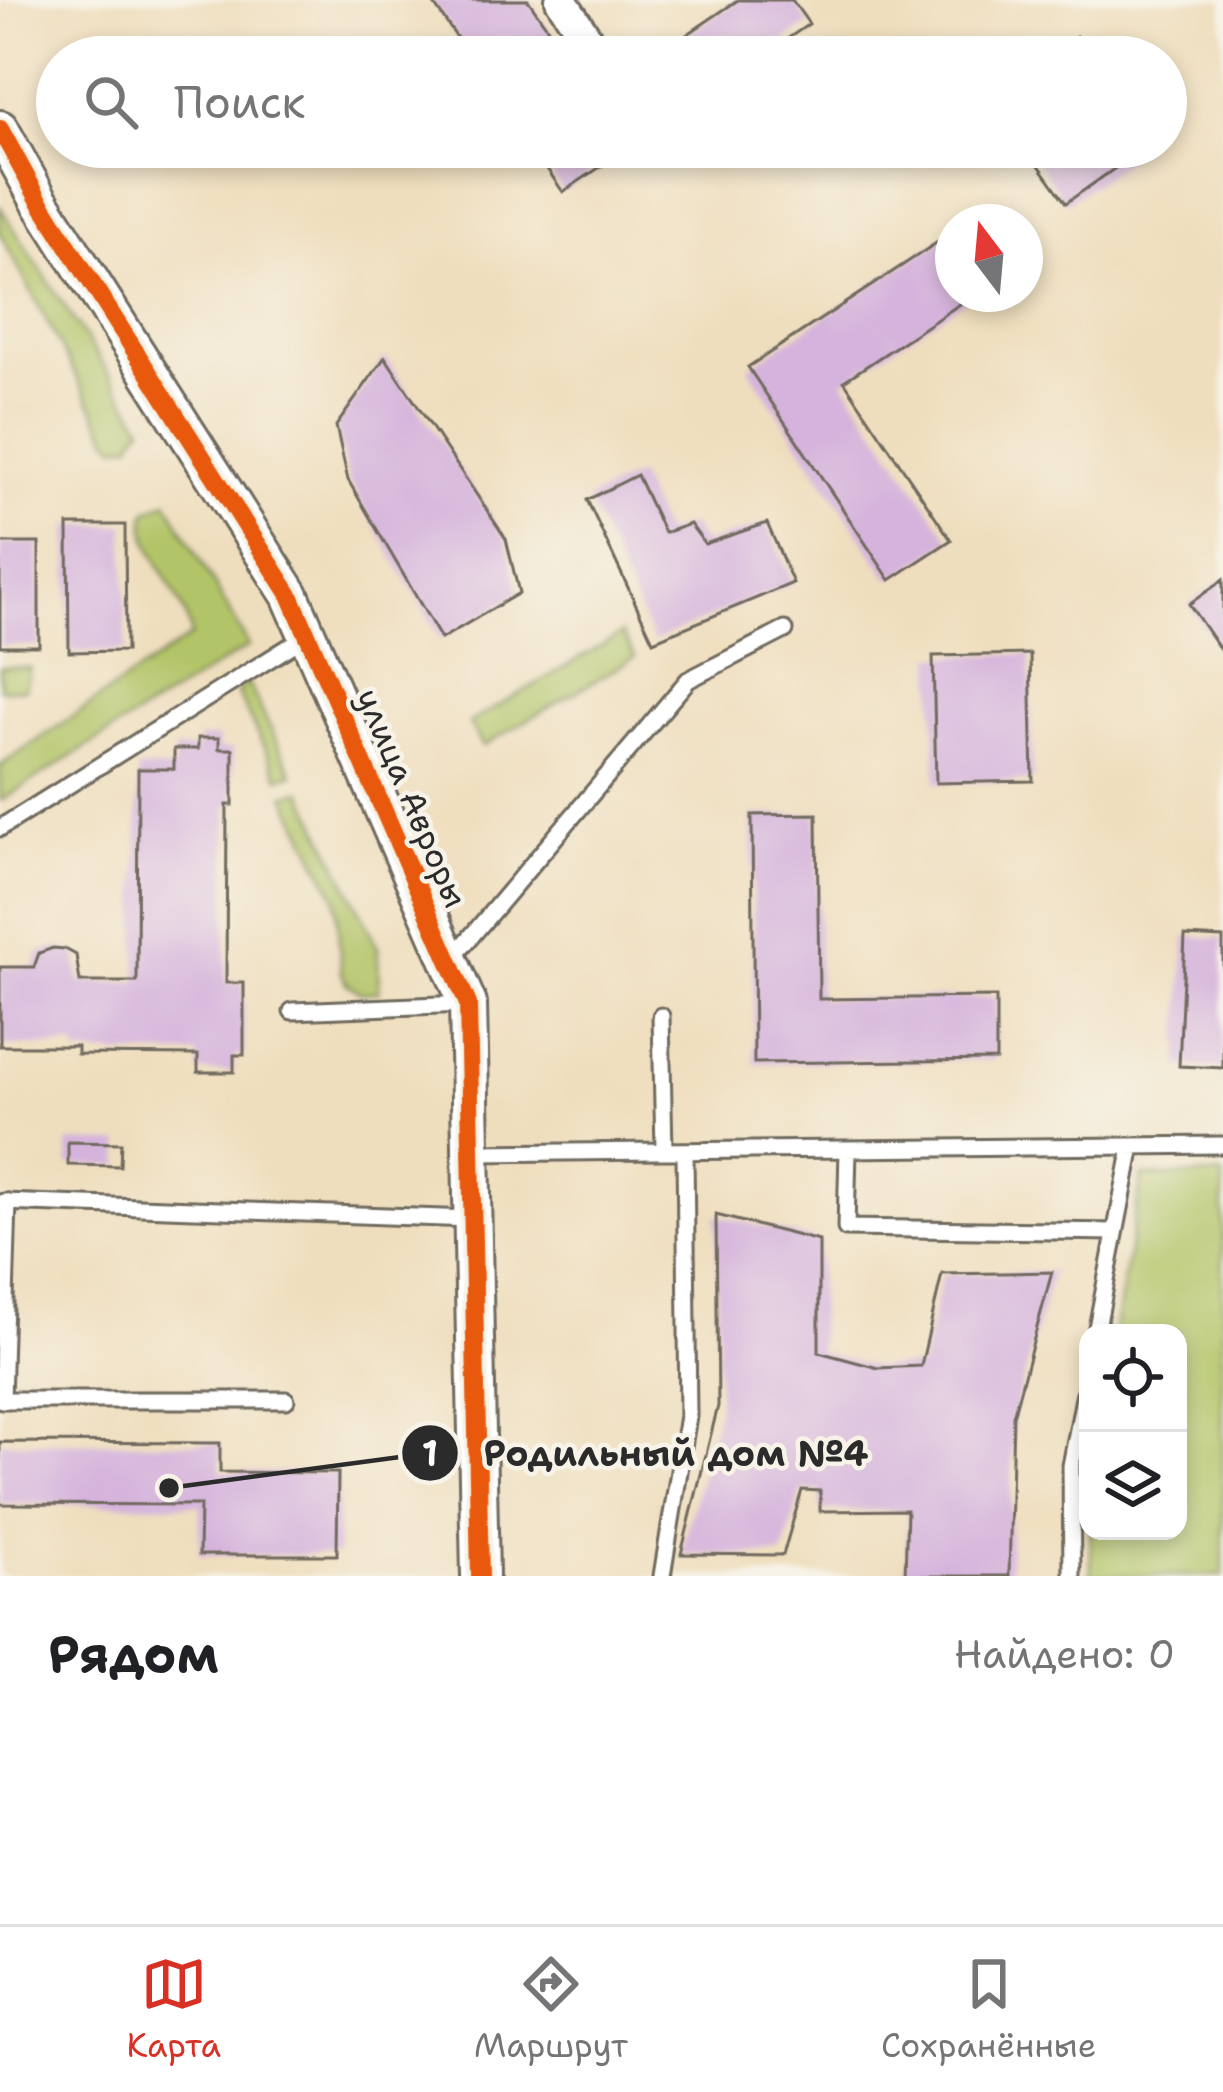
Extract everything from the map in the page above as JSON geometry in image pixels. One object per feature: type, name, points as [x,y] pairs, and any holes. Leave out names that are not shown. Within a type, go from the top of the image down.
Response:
[{"type":"street","points":[[561,0],[585,36]]},
{"type":"street","name":"улица Авроры","points":[[0,129],[39,200],[290,595],[468,1004],[480,1576]]},
{"type":"lane","points":[[450,962],[688,680],[784,630]]},
{"type":"lane","points":[[0,827],[308,635]]},
{"type":"lane","points":[[292,1011],[468,1004]]},
{"type":"lane","points":[[661,1016],[664,1150]]},
{"type":"lane","points":[[471,1153],[1223,1145]]},
{"type":"lane","points":[[1098,1324],[1132,1146]]},
{"type":"lane","points":[[848,1149],[846,1228],[1115,1232]]},
{"type":"lane","points":[[662,1576],[688,1416],[685,1150]]},
{"type":"lane","points":[[286,1400],[2,1400],[4,1202],[472,1219]]},
{"type":"lane","points":[[1072,1576],[1071,1466],[1079,1424]]},
{"type":"green space","points":[[0,207],[143,426],[131,444],[117,446],[109,438],[0,233]]},
{"type":"green space","points":[[167,501],[249,646],[0,801],[0,766],[191,636],[145,525],[147,511]]},
{"type":"green space","points":[[622,634],[635,657],[483,746],[469,723]]},
{"type":"green space","points":[[0,667],[30,668],[25,689],[0,689]]},
{"type":"green space","points":[[247,681],[293,774],[279,777],[237,693]]},
{"type":"green space","points":[[302,791],[378,948],[379,992],[361,993],[347,983],[341,971],[336,898],[285,795]]},
{"type":"green space","points":[[1223,1175],[1223,1576],[1091,1576],[1090,1540],[1187,1540],[1187,1324],[1116,1324],[1142,1176]]},
{"type":"building","points":[[431,0],[528,0],[553,36],[456,36]]},
{"type":"building","points":[[738,0],[792,0],[809,24],[792,36],[685,36]]},
{"type":"building","points":[[546,168],[599,168],[563,192]]},
{"type":"building","points":[[1041,168],[1115,168],[1066,203]]},
{"type":"building","points":[[935,244],[935,312],[948,312],[844,381],[951,540],[890,580],[748,367]]},
{"type":"building","points":[[385,357],[506,539],[519,593],[441,639],[348,480],[336,426]]},
{"type":"building","points":[[637,475],[664,533],[690,524],[705,544],[767,523],[793,583],[653,641],[587,500]]},
{"type":"building","points":[[68,525],[125,525],[126,651],[69,652]]},
{"type":"building","points":[[0,543],[39,543],[39,646],[0,646]]},
{"type":"building","points":[[1223,580],[1223,654],[1189,604]]},
{"type":"building","points":[[1030,654],[1033,781],[936,783],[933,656]]},
{"type":"building","points":[[198,738],[219,738],[219,749],[233,749],[233,805],[227,805],[226,983],[244,983],[244,1055],[234,1055],[234,1072],[198,1072],[198,1055],[77,1054],[77,1046],[0,1046],[0,967],[34,967],[39,953],[65,949],[76,955],[80,982],[137,982],[138,769],[174,769],[174,749],[198,749]]},
{"type":"building","points":[[817,814],[819,999],[996,997],[996,1060],[754,1063],[752,815]]},
{"type":"building","points":[[1185,936],[1223,938],[1223,1068],[1179,1066]]},
{"type":"building","points":[[68,1142],[121,1143],[120,1166],[68,1165]]},
{"type":"building","points":[[716,1215],[819,1241],[819,1352],[878,1368],[921,1366],[942,1274],[1052,1272],[1013,1416],[1009,1576],[905,1576],[907,1510],[820,1511],[820,1491],[802,1490],[783,1555],[681,1554],[718,1406]]},
{"type":"building","points":[[0,1442],[220,1443],[220,1472],[338,1473],[337,1555],[199,1555],[200,1505],[0,1504]]},
{"type":"cycle path","points":[[0,129],[39,200],[290,595],[468,1004],[480,1576]]},
{"type":"place","name":"Родильный дом №4","points":[[169,1488]]}]
